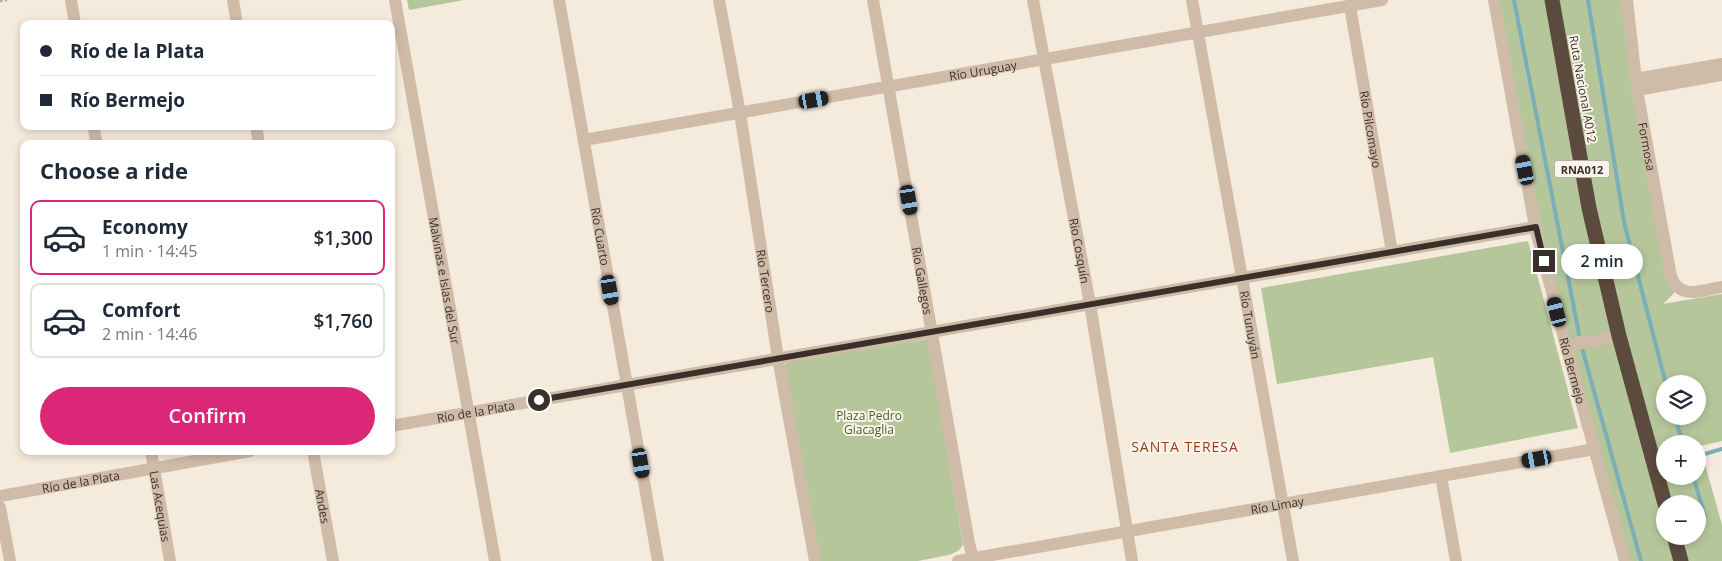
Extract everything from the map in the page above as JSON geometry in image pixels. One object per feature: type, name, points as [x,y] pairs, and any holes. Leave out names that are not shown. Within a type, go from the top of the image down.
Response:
[{"type":"highway","name":"Ruta Nacional A012","points":[[1552,0],[1590,208],[1619,336],[1663,495]]},
{"type":"highway","points":[[1677,545],[1681,561]]},
{"type":"street","points":[[71,0],[74,20]]},
{"type":"street","points":[[233,0],[237,20]]},
{"type":"street","name":"Malvinas e Islas del Sur","points":[[396,0],[495,561]]},
{"type":"street","name":"Río Cuarto","points":[[559,0],[658,561]]},
{"type":"street","name":"Rio Tercero","points":[[719,0],[740,113],[778,358],[815,561]]},
{"type":"street","name":"Rio Gallegos","points":[[873,0],[973,560]]},
{"type":"street","name":"Rio Cosquín","points":[[1033,0],[1090,304],[1132,561]]},
{"type":"street","name":"Río Tunuyán","points":[[1192,0],[1293,561]]},
{"type":"street","name":"Río Uruguay","points":[[584,140],[1382,0]]},
{"type":"street","name":"Río Bermejo","points":[[1494,0],[1536,227],[1566,346],[1625,561]]},
{"type":"street","name":"Formosa","points":[[1626,0],[1636,84],[1671,276],[1678,289],[1684,292],[1722,287]]},
{"type":"street","name":"Río Pilcomayo","points":[[1350,6],[1392,252]]},
{"type":"street","points":[[1636,84],[1722,64]]},
{"type":"street","points":[[1636,84],[1722,75]]},
{"type":"street","name":"Río de la Plata","points":[[395,425],[1536,227]]},
{"type":"street","points":[[1566,346],[1619,336]]},
{"type":"street","name":"Río Limay","points":[[958,561],[973,560],[1595,449]]},
{"type":"street","name":"Las Acequias","points":[[152,455],[170,561]]},
{"type":"street","name":"Río de la Plata","points":[[0,496],[227,455]]},
{"type":"street","name":"Andes","points":[[315,455],[333,561]]},
{"type":"street","points":[[1441,476],[1456,561]]},
{"type":"street","points":[[0,507],[10,561]]},
{"type":"path","points":[[0,1],[7,0]]},
{"type":"green space","points":[[407,0],[464,0],[409,10]]},
{"type":"green space","points":[[1494,0],[1626,0],[1678,289],[1663,304],[1722,294],[1722,441],[1706,445],[1706,435],[1656,435],[1656,485],[1706,485],[1706,468],[1722,525],[1722,561],[1625,561],[1566,346]]},
{"type":"green space","points":[[1528,241],[1578,428],[1450,453],[1433,357],[1277,384],[1261,288]]},
{"type":"green space","name":"Plaza Pedro Giacaglia","points":[[928,339],[963,545],[958,551],[949,555],[918,561],[818,561],[784,367],[788,361]]},
{"type":"waterway","points":[[1514,0],[1579,334]]},
{"type":"waterway","points":[[1588,0],[1624,222],[1664,375]]},
{"type":"waterway","points":[[1582,348],[1641,561]]},
{"type":"waterway","points":[[1678,425],[1680,435]]},
{"type":"waterway","points":[[1706,454],[1722,449]]},
{"type":"waterway","points":[[1696,485],[1699,495]]},
{"type":"district","name":"SANTA TERESA","points":[[1185,446]]},
{"type":"route","points":[[539,400],[1536,227],[1544,261]]}]
